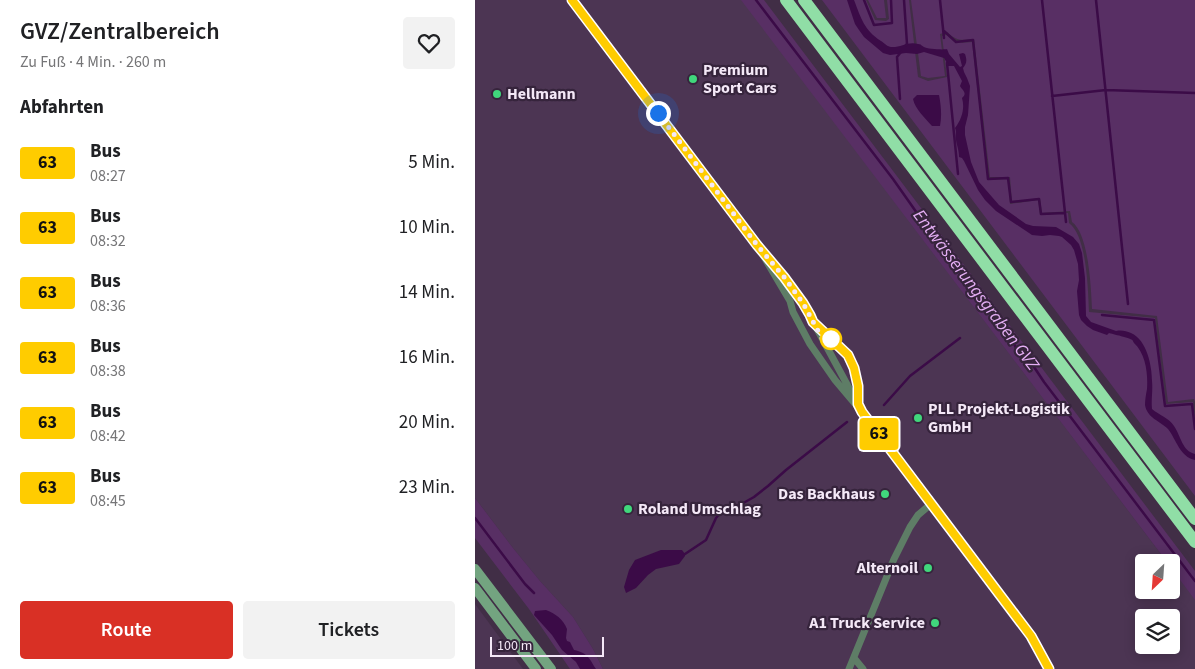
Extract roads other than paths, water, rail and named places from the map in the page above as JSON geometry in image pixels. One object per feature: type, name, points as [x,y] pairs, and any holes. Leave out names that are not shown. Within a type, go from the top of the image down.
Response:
[{"type":"highway","points":[[787,0],[1195,542]]},
{"type":"highway","points":[[804,0],[1195,519]]},
{"type":"street","points":[[572,0],[803,303],[862,412]]},
{"type":"street","points":[[757,245],[790,301],[793,312],[810,344],[835,380],[862,412],[1031,636],[1049,669]]},
{"type":"street","points":[[849,669],[894,559],[910,526],[918,515],[931,504]]},
{"type":"street","points":[[475,569],[551,669]]},
{"type":"street","points":[[475,588],[536,669]]},
{"type":"street","points":[[854,658],[863,669]]},
{"type":"waterway","name":"Entwässerungsgraben GVZ","points":[[756,0],[893,179],[924,223],[1007,329],[1017,350],[1026,355],[1044,382],[1195,581]]},
{"type":"waterway","points":[[864,0],[874,25],[892,23],[891,0]]},
{"type":"waterway","points":[[904,0],[906,45]]},
{"type":"waterway","points":[[940,0],[944,38]]},
{"type":"waterway","points":[[1042,0],[1066,222]]},
{"type":"waterway","points":[[1096,0],[1128,304]]},
{"type":"waterway","points":[[944,31],[956,42],[973,40],[988,179],[1008,178],[1011,202],[1039,199],[1041,214],[1065,213]]},
{"type":"waterway","points":[[900,99],[897,57],[901,52]]},
{"type":"waterway","points":[[947,63],[958,174]]},
{"type":"waterway","points":[[1052,96],[1106,90],[1195,93]]},
{"type":"waterway","points":[[1102,315],[1154,320],[1165,406],[1192,404],[1195,429]]},
{"type":"waterway","points":[[884,405],[910,376],[960,338]]},
{"type":"waterway","points":[[685,554],[706,540],[716,518],[722,511],[738,506],[754,497],[847,422]]},
{"type":"waterway","name":"Entwässerungsgraben GVZ","points":[[475,518],[525,584],[534,593]]},
{"type":"place","name":"Premium Sport Cars","points":[[693,79]]},
{"type":"place","name":"Hellmann","points":[[497,94]]},
{"type":"place","name":"PLL Projekt-Logistik GmbH","points":[[918,418]]},
{"type":"place","name":"Das Backhaus","points":[[885,494]]},
{"type":"place","name":"Roland Umschlag","points":[[628,509]]},
{"type":"place","name":"Alternoil","points":[[928,568]]},
{"type":"place","name":"A1 Truck Service","points":[[935,623]]}]
